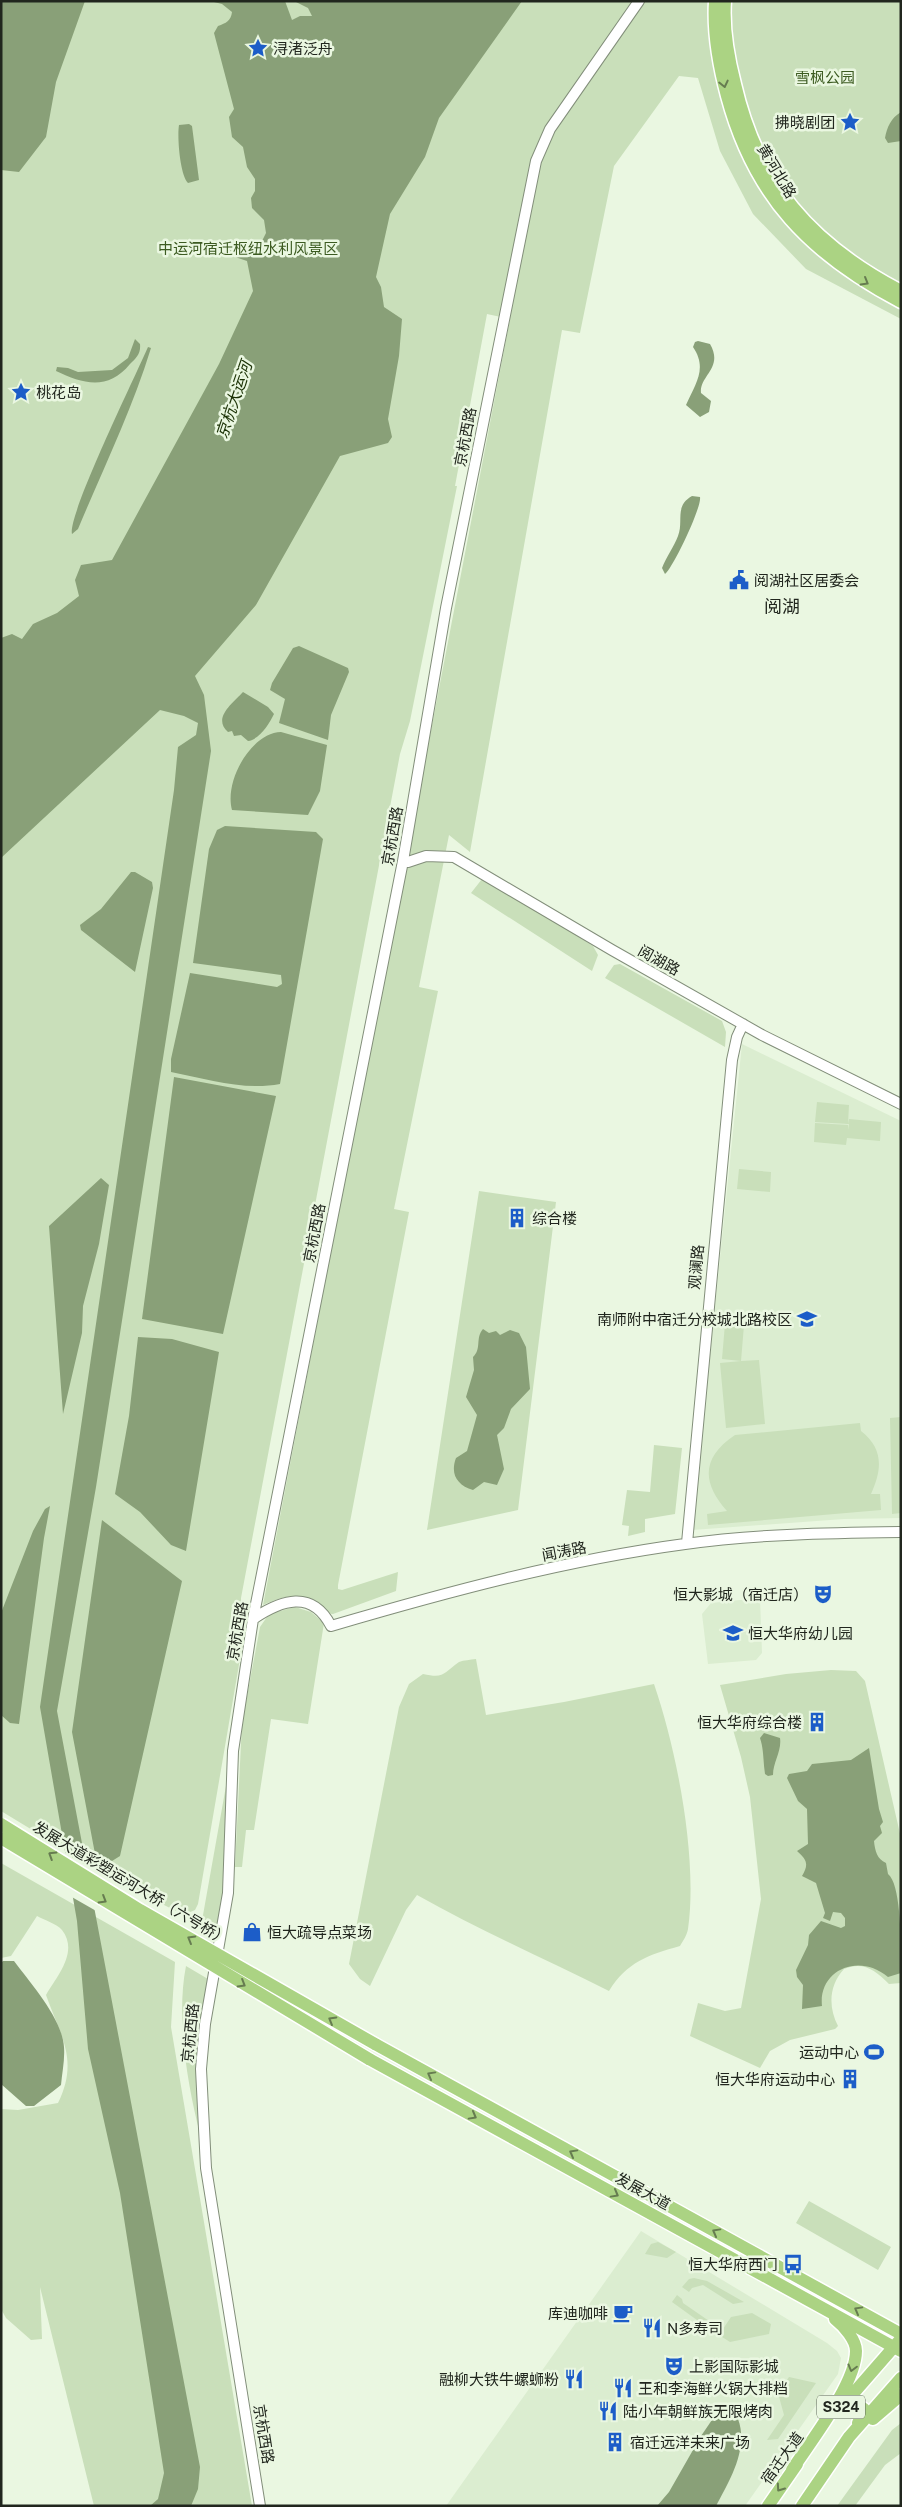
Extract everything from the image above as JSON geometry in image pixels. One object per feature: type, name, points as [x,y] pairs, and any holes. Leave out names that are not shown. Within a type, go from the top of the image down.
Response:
[{"type":"main road","name":"黄河北路","points":[[715,1],[716,34],[724,83],[736,129],[755,170],[787,216],[818,248],[846,271],[901,302]]},
{"type":"main road","name":"黄河北路","points":[[724,1],[729,61],[749,133],[766,170],[792,206],[831,246],[853,263],[901,291]]},
{"type":"main road","name":"发展大道彩塑运河大桥（六号桥）","points":[[1,1824],[140,1910],[374,2044]]},
{"type":"main road","name":"发展大道彩塑运河大桥（六号桥）","points":[[1,1838],[368,2059]]},
{"type":"main road","name":"发展大道","points":[[374,2044],[901,2334]]},
{"type":"main road","name":"发展大道","points":[[368,2059],[898,2346]]},
{"type":"main road","points":[[783,2285],[838,2321],[849,2333],[856,2349],[854,2366],[848,2384],[792,2470]]},
{"type":"main road","name":"宿迁大道","points":[[768,2506],[792,2470],[832,2418],[898,2346]]},
{"type":"main road","name":"S324","points":[[802,2506],[849,2437],[901,2378]]},
{"type":"main road","points":[[810,2494],[870,2422],[901,2395]]},
{"type":"main road","points":[[832,2418],[850,2405],[855,2403],[861,2405],[863,2413],[849,2437]]},
{"type":"street","name":"京杭西路","points":[[260,2506],[206,2168],[201,2069],[205,2024],[228,1893],[234,1751],[253,1619],[403,861],[446,608],[536,161],[550,129],[639,1]]},
{"type":"street","name":"阅湖路","points":[[403,861],[408,862],[426,856],[454,857],[743,1024],[901,1104]]},
{"type":"street","name":"观澜路","points":[[687,1543],[730,1080],[734,1046],[743,1024]]},
{"type":"street","name":"闻涛路","points":[[253,1619],[277,1605],[300,1601],[323,1614],[331,1626],[423,1599],[522,1574],[687,1543],[901,1532]]},
{"type":"shaded area","name":"南师附中宿迁分校城北路校区","points":[[742,1044],[901,1121],[901,1518],[844,1519],[692,1530]]},
{"type":"shaded area","name":"恒大华府幼儿园","points":[[760,1598],[762,1653],[756,1660],[708,1664],[702,1614],[711,1603]]},
{"type":"shaded area","name":"宿迁远洋未来广场","points":[[641,2231],[827,2343],[837,2351],[841,2358],[838,2374],[745,2506],[446,2506]]},
{"type":"green space","name":"中运河宿迁枢纽水利风景区","points":[[1,1],[901,1],[901,319],[806,269],[753,214],[720,151],[698,78],[679,76],[614,166],[580,333],[562,330],[470,852],[449,835],[419,987],[438,991],[394,1209],[409,1212],[338,1585],[338,1589],[342,1590],[398,1572],[396,1591],[333,1614],[327,1613],[311,1602],[298,1597],[285,1597],[263,1605],[510,319],[487,314],[455,486],[457,486],[410,721],[400,754],[241,1598],[242,1647],[198,1904],[195,1910],[188,1913],[176,1911],[118,1882],[1,1811]]},
{"type":"green space","points":[[482,879],[490,880],[593,946],[598,955],[592,971],[471,893]]},
{"type":"green space","points":[[620,964],[722,1021],[726,1032],[725,1047],[605,978],[614,965]]},
{"type":"green space","points":[[817,1102],[849,1105],[848,1124],[815,1122]]},
{"type":"green space","points":[[849,1119],[881,1122],[880,1141],[847,1138],[846,1145],[814,1142],[815,1123],[848,1125],[848,1130],[849,1124]]},
{"type":"green space","points":[[739,1169],[771,1172],[770,1192],[737,1189]]},
{"type":"green space","points":[[479,1191],[556,1202],[518,1510],[427,1530]]},
{"type":"green space","points":[[725,1324],[744,1325],[741,1361],[722,1359]]},
{"type":"green space","points":[[759,1360],[765,1424],[726,1428],[720,1363]]},
{"type":"green space","points":[[901,1417],[901,1513],[892,1514],[890,1418]]},
{"type":"green space","points":[[860,1423],[861,1431],[874,1445],[879,1460],[877,1477],[871,1494],[880,1494],[881,1510],[708,1525],[707,1514],[727,1511],[713,1490],[709,1480],[711,1461],[724,1443],[735,1435]]},
{"type":"green space","points":[[654,1445],[682,1448],[675,1514],[645,1519],[645,1532],[628,1536],[629,1526],[622,1525],[627,1490],[650,1492]]},
{"type":"green space","points":[[295,1607],[311,1612],[324,1623],[308,1724],[271,1719],[254,1830],[246,1830],[242,1867],[235,1867],[242,1723],[260,1627],[269,1614]]},
{"type":"green space","points":[[476,1659],[486,1715],[654,1684],[678,1773],[688,1838],[690,1901],[688,1929],[680,1946],[648,1957],[631,1966],[609,1991],[417,1895],[406,1910],[370,1986],[360,1979],[349,1964],[399,1707],[409,1684],[423,1674],[440,1675],[459,1662]]},
{"type":"green space","points":[[831,1670],[856,1671],[865,1681],[901,1838],[901,1983],[889,1984],[868,1968],[857,1966],[844,1969],[835,1982],[832,1996],[833,2011],[838,2026],[835,2029],[790,2040],[770,2051],[760,2068],[690,2036],[698,2003],[725,2011],[741,2008],[761,1899],[750,1797],[741,1757],[720,1685],[786,1674]]},
{"type":"green space","points":[[229,1769],[227,1866],[217,1935],[212,1940],[200,1932]]},
{"type":"green space","points":[[1,1863],[175,1962],[171,2027],[252,2506],[94,2506],[40,2287],[42,2339],[31,2340],[6,2318],[1,2309],[1,2109],[18,2110],[58,2103],[67,2074],[66,2049],[46,1995],[65,1964],[68,1947],[67,1938],[60,1928],[37,1916],[11,1956],[1,1958]]},
{"type":"green space","points":[[186,1966],[208,1979],[198,2032],[200,2134],[184,2050],[182,2007]]},
{"type":"green space","points":[[809,2201],[891,2247],[878,2270],[796,2223]]},
{"type":"green space","points":[[658,2242],[676,2252],[667,2258],[645,2254],[651,2244]]},
{"type":"green space","points":[[694,2278],[707,2281],[744,2302],[733,2304],[703,2285],[692,2288],[689,2292],[682,2287],[689,2279]]},
{"type":"green space","points":[[677,2295],[682,2299],[683,2303],[712,2323],[708,2328],[672,2302]]},
{"type":"green space","points":[[752,2313],[771,2324],[769,2334],[730,2342],[719,2335],[731,2317]]},
{"type":"green space","points":[[789,2377],[816,2383],[778,2439],[767,2440],[784,2415],[778,2393]]},
{"type":"green space","points":[[901,2423],[901,2453],[885,2465],[855,2506],[837,2506],[892,2430]]},
{"type":"water","points":[[1,1],[85,1],[56,82],[46,137],[19,172],[1,170]]},
{"type":"water","name":"京杭大运河","points":[[210,1],[285,1],[292,20],[300,16],[312,16],[308,8],[294,1],[522,1],[439,118],[425,157],[390,214],[376,277],[381,287],[384,307],[402,319],[399,356],[388,419],[392,437],[388,443],[340,456],[256,605],[195,676],[204,695],[211,751],[96,1487],[57,1711],[200,2467],[198,2489],[191,2506],[150,2506],[158,2499],[164,2473],[120,2193],[88,2049],[77,1921],[40,1707],[174,790],[178,747],[196,735],[198,723],[184,716],[160,710],[1,858],[1,638],[12,634],[22,639],[33,624],[57,613],[79,596],[75,580],[81,565],[112,560],[219,364],[253,291],[247,261],[223,253],[217,256],[208,253],[210,247],[216,245],[224,245],[244,251],[258,249],[266,233],[264,220],[252,208],[251,198],[255,191],[255,179],[247,167],[243,147],[232,137],[229,117],[234,109],[214,33],[218,26],[229,20],[232,12],[222,4]]},
{"type":"water","points":[[901,112],[901,141],[888,143],[885,138],[888,127],[892,120]]},
{"type":"water","points":[[189,124],[192,126],[199,180],[188,183],[181,164],[178,131],[179,125]]},
{"type":"water","points":[[135,339],[140,344],[138,356],[122,373],[104,382],[85,382],[56,371],[57,367],[68,368],[78,372],[112,370],[128,358]]},
{"type":"water","points":[[695,342],[710,344],[714,352],[713,366],[701,387],[701,393],[711,401],[709,412],[700,417],[686,405],[700,369],[693,347]]},
{"type":"water","points":[[148,347],[151,348],[126,417],[78,529],[72,534],[73,522],[80,501]]},
{"type":"water","points":[[692,496],[700,497],[692,524],[680,550],[665,574],[662,568],[680,530],[681,509],[686,500]]},
{"type":"water","points":[[299,646],[348,668],[349,672],[331,715],[328,740],[279,723],[285,699],[270,690],[272,683],[293,648]]},
{"type":"water","points":[[243,692],[268,707],[274,714],[260,734],[248,741],[241,735],[234,736],[232,731],[228,732],[222,721],[226,711]]},
{"type":"water","points":[[281,732],[327,745],[320,791],[308,815],[232,810],[232,786],[242,760],[250,749],[260,741],[270,734]]},
{"type":"water","points":[[225,826],[316,832],[323,839],[280,1084],[266,1086],[239,1085],[171,1072],[171,1059],[190,973],[277,987],[282,984],[281,975],[193,963],[209,849],[217,830]]},
{"type":"water","points":[[131,872],[135,872],[152,882],[153,888],[135,972],[81,930],[80,925],[101,909]]},
{"type":"water","points":[[174,1077],[276,1096],[223,1334],[142,1319]]},
{"type":"water","points":[[101,1178],[109,1185],[99,1244],[83,1306],[82,1333],[63,1414],[49,1226]]},
{"type":"water","points":[[483,1329],[489,1333],[496,1331],[500,1335],[510,1330],[519,1333],[526,1347],[530,1389],[511,1409],[504,1428],[497,1435],[504,1469],[497,1485],[484,1482],[473,1490],[467,1488],[456,1478],[454,1464],[456,1458],[467,1451],[477,1415],[466,1397],[474,1370],[473,1357],[476,1354],[479,1336]]},
{"type":"water","points":[[138,1337],[172,1339],[219,1352],[186,1551],[171,1545],[140,1512],[115,1494],[129,1416]]},
{"type":"water","points":[[50,1506],[19,1724],[10,1723],[1,1715],[1,1613],[33,1531],[45,1509]]},
{"type":"water","points":[[102,1520],[182,1581],[120,1856],[112,1861],[96,1859],[72,1732]]},
{"type":"water","points":[[764,1733],[780,1738],[780,1747],[773,1775],[768,1776],[765,1774],[760,1738]]},
{"type":"water","points":[[869,1748],[879,1809],[883,1822],[880,1826],[882,1833],[874,1841],[874,1845],[879,1857],[886,1863],[888,1874],[893,1880],[896,1891],[900,1919],[901,1973],[888,1977],[877,1970],[865,1966],[853,1966],[843,1969],[833,1974],[827,1983],[822,1993],[822,2006],[802,2009],[803,1985],[797,1977],[796,1970],[808,1945],[809,1935],[821,1921],[841,1928],[845,1926],[845,1918],[841,1913],[833,1912],[830,1921],[823,1918],[825,1913],[816,1883],[802,1876],[806,1868],[806,1862],[797,1851],[808,1844],[807,1809],[798,1801],[787,1778],[789,1774],[807,1771],[812,1764],[851,1760]]},
{"type":"water","points":[[3,1961],[14,1961],[45,2002],[62,2036],[64,2062],[61,2085],[34,2106],[26,2106],[1,2084],[1,1963]]},
{"type":"water","points":[[723,2412],[732,2414],[738,2419],[741,2441],[740,2452],[732,2475],[716,2506],[657,2506],[669,2492],[716,2414]]},
{"type":"pier","points":[[62,1851],[89,1867],[98,1912],[70,1896]]},
{"type":"place","name":"浔渚泛舟","points":[[258,48]]},
{"type":"place","name":"拂晓剧团","points":[[850,122]]},
{"type":"place","name":"桃花岛","points":[[21,392]]},
{"type":"place","name":"阅湖社区居委会","points":[[739,580]]},
{"type":"place","name":"综合楼","points":[[517,1218]]},
{"type":"place","name":"南师附中宿迁分校城北路校区","points":[[807,1319]]},
{"type":"place","name":"恒大影城（宿迁店）","points":[[823,1594]]},
{"type":"place","name":"恒大华府幼儿园","points":[[733,1633]]},
{"type":"place","name":"恒大华府综合楼","points":[[817,1722]]},
{"type":"place","name":"恒大疏导点菜场","points":[[252,1932]]},
{"type":"place","name":"运动中心","points":[[874,2052]]},
{"type":"place","name":"恒大华府运动中心","points":[[850,2079]]},
{"type":"place","name":"恒大华府西门","points":[[793,2264]]},
{"type":"place","name":"库迪咖啡","points":[[623,2313]]},
{"type":"place","name":"N多寿司","points":[[652,2328]]},
{"type":"place","name":"上影国际影城","points":[[674,2366]]},
{"type":"place","name":"融柳大铁牛螺蛳粉","points":[[574,2379]]},
{"type":"place","name":"王和李海鲜火锅大排档","points":[[623,2388]]},
{"type":"place","name":"陆小年朝鲜族无限烤肉","points":[[608,2411]]},
{"type":"place","name":"宿迁远洋未来广场","points":[[615,2442]]},
{"type":"district","name":"阅湖","points":[[782,606]]},
{"type":"park label","name":"雪枫公园","points":[[825,77]]}]
